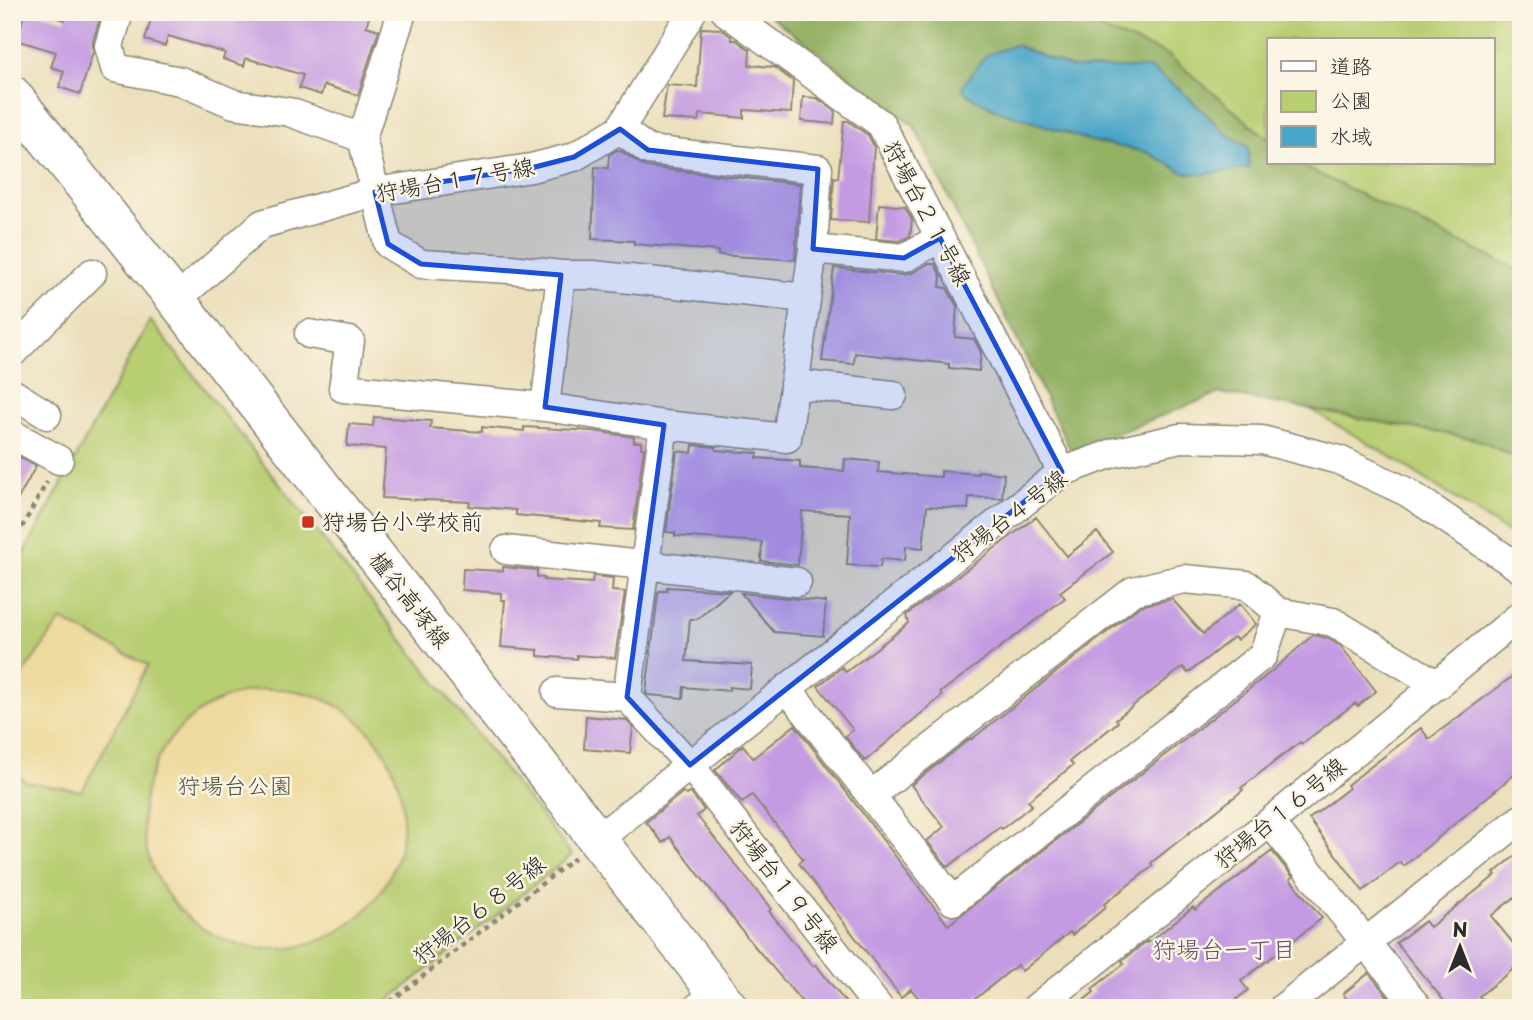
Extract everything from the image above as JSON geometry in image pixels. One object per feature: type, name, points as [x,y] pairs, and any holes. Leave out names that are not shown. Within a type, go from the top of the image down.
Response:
[{"type":"street","points":[[119,12],[109,46],[116,68],[180,81],[234,104],[289,112],[362,138]]},
{"type":"street","points":[[402,12],[362,138],[388,244],[421,264],[593,275],[806,298]]},
{"type":"street","name":"狩場台１７号線","points":[[176,300],[262,224],[375,192],[531,168],[574,157],[620,129],[692,12]]},
{"type":"street","name":"狩場台２１号線","points":[[726,12],[881,124],[1062,472]]},
{"type":"street","name":"櫨谷高塚線","points":[[12,95],[176,300],[597,840],[714,1003]]},
{"type":"street","points":[[309,334],[349,341],[343,388],[545,407],[664,425],[787,438],[813,249],[818,169],[648,150],[620,129]]},
{"type":"street","points":[[813,249],[904,258],[940,238]]},
{"type":"street","points":[[12,354],[92,273]]},
{"type":"street","points":[[545,407],[561,275]]},
{"type":"street","points":[[794,384],[893,395]]},
{"type":"street","points":[[12,393],[47,415]]},
{"type":"street","points":[[557,692],[627,697],[664,425]]},
{"type":"street","points":[[12,434],[59,460]]},
{"type":"street","name":"狩場台４号線","points":[[597,840],[1062,472],[1113,453],[1180,438],[1262,440],[1339,460],[1407,492],[1521,569]]},
{"type":"street","points":[[506,550],[797,582]]},
{"type":"street","points":[[870,795],[1133,591],[1184,579],[1247,585],[1278,612],[1332,622],[1438,684]]},
{"type":"street","points":[[787,688],[953,901],[1263,654],[1278,612]]},
{"type":"street","name":"狩場台１６号線","points":[[1036,1008],[1270,822],[1521,615]]},
{"type":"street","name":"狩場台１９号線","points":[[627,697],[690,765],[879,1008]]},
{"type":"street","points":[[1283,1008],[1521,819]]},
{"type":"street","points":[[1270,822],[1418,1008]]},
{"type":"path","points":[[12,545],[59,460]]},
{"type":"path","name":"狩場台６８号線","points":[[382,1008],[597,840]]},
{"type":"highlighted area","points":[[620,129],[648,150],[818,169],[813,249],[904,258],[940,238],[1062,472],[690,765],[627,697],[664,425],[545,407],[561,275],[421,264],[388,244],[375,192],[531,168],[574,157]]},
{"type":"green space","points":[[765,12],[1057,12],[1167,54],[1267,138],[1267,164],[1298,164],[1521,272],[1521,460],[1476,439],[1220,393],[1071,451],[914,126]],"holes":[[[1015,45],[1072,68],[1149,68],[1182,91],[1224,132],[1248,147],[1185,173],[1147,152],[1091,141],[995,109],[968,95]]]},
{"type":"green space","points":[[1028,12],[1521,12],[1521,284],[1278,181]]},
{"type":"green space","name":"狩場台公園","points":[[150,320],[572,855],[379,1008],[12,1008],[12,576]]},
{"type":"green space","points":[[1311,410],[1476,439],[1521,460],[1521,541],[1388,455]]},
{"type":"sand","points":[[61,620],[148,665],[82,791],[26,782],[12,770],[12,689]]},
{"type":"sand","points":[[273,689],[323,699],[345,711],[365,727],[381,747],[393,769],[403,819],[393,869],[381,891],[365,911],[345,927],[323,939],[273,949],[223,939],[201,927],[181,911],[165,891],[153,869],[143,819],[153,769],[165,747],[181,727],[201,711],[223,699]]},
{"type":"water","points":[[1015,45],[1072,68],[1149,68],[1182,91],[1224,132],[1248,147],[1249,168],[1208,174],[1185,173],[1147,152],[1091,141],[995,109],[968,95],[962,87],[986,55]]},
{"type":"building","points":[[25,12],[37,12],[65,20],[67,12],[102,12],[80,94],[59,87],[64,71],[51,67],[56,52],[16,40]]},
{"type":"building","points":[[153,12],[371,12],[366,26],[379,30],[358,95],[324,85],[321,95],[299,88],[303,75],[246,58],[244,66],[223,59],[225,53],[168,36],[165,46],[145,40]]},
{"type":"building","points":[[701,28],[721,29],[732,37],[732,40],[750,50],[749,65],[774,67],[793,81],[791,113],[744,110],[744,118],[700,114],[699,121],[662,119],[667,85],[697,87]]},
{"type":"building","points":[[803,97],[817,98],[835,111],[834,124],[801,121]]},
{"type":"building","points":[[844,121],[868,135],[874,146],[869,222],[831,220],[834,177],[838,178]]},
{"type":"building","points":[[617,150],[646,167],[800,184],[795,260],[718,255],[718,251],[592,239],[595,167],[608,168],[609,155]]},
{"type":"building","points":[[879,204],[905,207],[912,219],[910,236],[900,241],[876,239]]},
{"type":"building","points":[[928,264],[935,264],[941,276],[940,287],[947,288],[957,306],[955,337],[974,339],[981,352],[979,371],[949,368],[949,364],[855,353],[854,364],[822,361],[834,268],[902,275]]},
{"type":"building","points":[[374,417],[431,421],[430,428],[482,432],[482,427],[524,431],[524,427],[593,431],[634,437],[634,442],[641,442],[641,448],[644,448],[633,530],[600,528],[601,523],[516,515],[516,510],[469,506],[470,502],[382,498],[386,449],[347,446],[349,424],[373,426]]},
{"type":"building","points":[[693,445],[716,447],[716,450],[758,453],[757,458],[800,461],[800,468],[844,471],[845,459],[879,462],[878,472],[941,477],[941,471],[1004,474],[1002,498],[969,497],[968,509],[927,506],[923,548],[906,546],[905,561],[881,559],[880,567],[847,565],[850,514],[802,511],[798,565],[761,561],[762,542],[675,536],[675,533],[666,532],[677,451],[692,453]]},
{"type":"building","points":[[12,453],[36,466],[12,510]]},
{"type":"building","points":[[1036,517],[1067,556],[1097,532],[1113,552],[1060,592],[1065,598],[940,693],[942,696],[865,761],[845,736],[853,730],[818,686],[842,667],[846,672],[909,623],[907,615]]},
{"type":"building","points":[[503,567],[537,570],[537,577],[544,580],[592,583],[593,576],[613,578],[612,591],[625,592],[615,658],[538,656],[538,650],[501,647],[505,600],[501,600],[501,593],[462,590],[463,569],[503,571]]},
{"type":"building","points":[[667,587],[730,591],[697,619],[690,619],[686,661],[752,665],[750,689],[729,687],[729,691],[684,687],[683,698],[646,693],[658,594],[659,591],[667,591]]},
{"type":"building","points":[[741,593],[826,602],[823,636],[774,632]]},
{"type":"building","points":[[1172,599],[1203,634],[1240,604],[1256,624],[1237,640],[1234,637],[1188,673],[1183,667],[1116,719],[1118,722],[1070,761],[1073,765],[1028,801],[1032,805],[948,867],[927,841],[944,827],[911,785],[1140,606]]},
{"type":"building","points":[[1313,635],[1340,645],[1376,691],[1358,706],[1355,703],[1302,744],[1300,742],[1241,788],[1243,790],[1151,863],[1153,866],[1104,904],[1106,907],[1072,935],[1070,932],[1022,971],[1017,965],[964,1008],[927,1008],[911,989],[901,997],[799,863],[803,859],[752,795],[742,803],[715,770],[743,745],[753,758],[795,725],[948,925],[1272,671]]},
{"type":"building","points":[[1521,670],[1521,769],[1404,866],[1400,862],[1363,891],[1309,819],[1349,788],[1347,785],[1421,728],[1429,739]]},
{"type":"building","points":[[586,716],[626,720],[633,727],[630,753],[584,749]]},
{"type":"building","points":[[683,792],[686,795],[690,792],[704,810],[697,816],[771,909],[769,911],[850,1008],[807,1008],[751,942],[670,837],[663,843],[646,822]]},
{"type":"building","points":[[1272,851],[1293,877],[1290,879],[1322,918],[1241,981],[1248,990],[1226,1008],[1074,1008],[1094,992],[1092,989],[1124,964],[1122,961],[1147,941],[1148,943],[1193,907],[1195,910]]},
{"type":"building","points":[[1521,851],[1521,892],[1491,916],[1521,953],[1521,963],[1479,996],[1482,999],[1471,1008],[1450,1008],[1396,943],[1425,921],[1430,927],[1496,875],[1494,873]]},
{"type":"building","points":[[1369,973],[1389,998],[1376,1008],[1354,1008],[1343,994]]},
{"type":"place","name":"狩場台小学校前","points":[[308,522]]},
{"type":"district","name":"狩場台一丁目","points":[[1224,950]]}]
